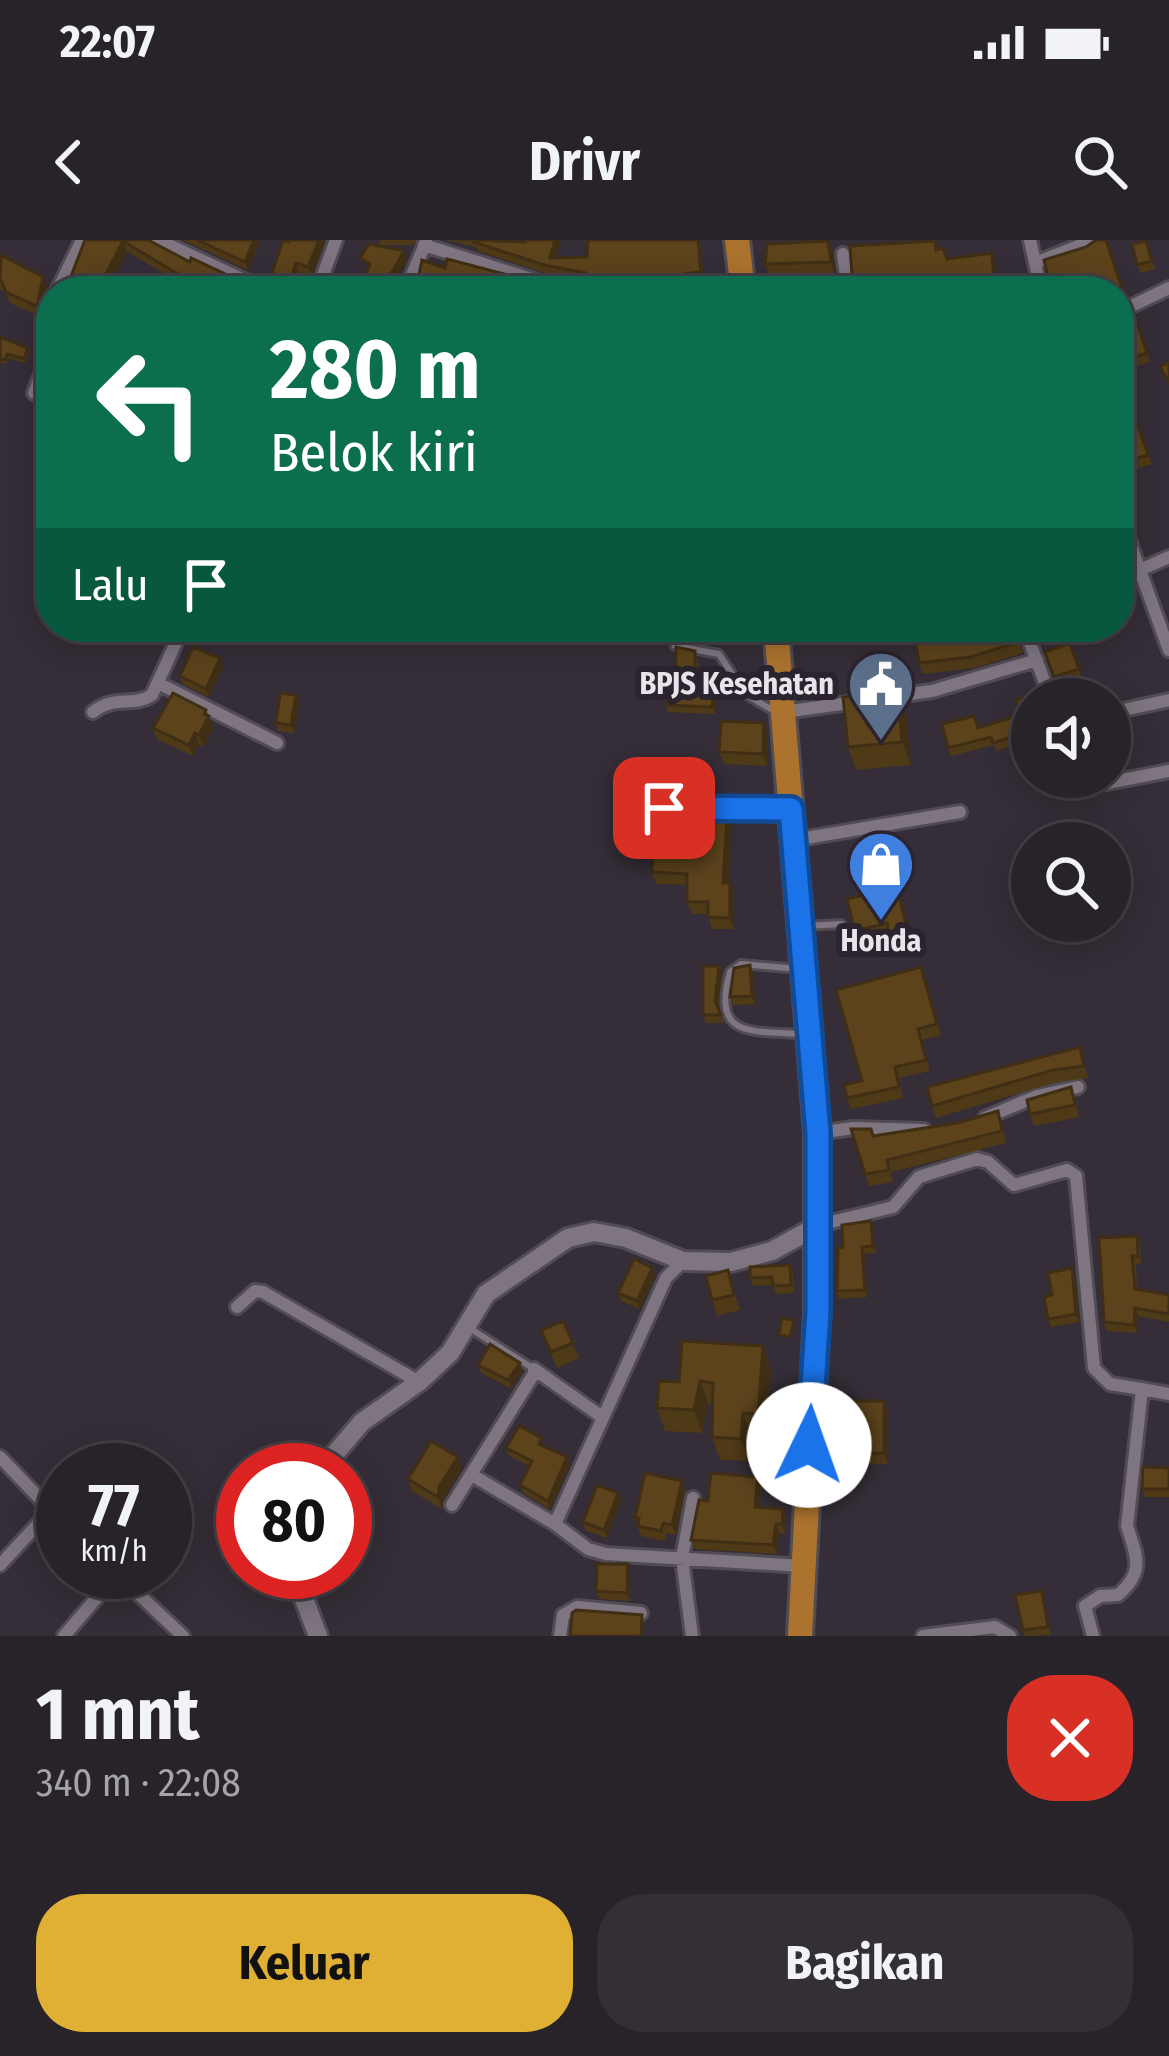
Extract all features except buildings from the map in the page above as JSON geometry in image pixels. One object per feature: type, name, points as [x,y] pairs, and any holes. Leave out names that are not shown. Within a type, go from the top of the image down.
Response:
[{"type":"highway","points":[[737,240],[741,276]]},
{"type":"highway","points":[[777,642],[818,1133],[819,1225],[800,1636]]},
{"type":"street","points":[[64,276],[82,240]]},
{"type":"street","points":[[158,240],[223,276]]},
{"type":"street","points":[[323,276],[336,240]]},
{"type":"street","points":[[1030,240],[1038,276]]},
{"type":"street","points":[[1035,262],[1094,240]]},
{"type":"street","points":[[415,276],[426,243],[523,276]]},
{"type":"street","points":[[843,254],[846,276]]},
{"type":"street","points":[[1134,305],[1169,288]]},
{"type":"street","points":[[34,393],[36,388]]},
{"type":"street","points":[[1134,550],[1169,650]]},
{"type":"street","points":[[1142,569],[1169,557]]},
{"type":"street","points":[[93,712],[106,701],[141,702],[160,684],[177,642]]},
{"type":"street","points":[[1030,642],[1044,678]]},
{"type":"street","points":[[783,712],[932,691],[1037,660]]},
{"type":"street","points":[[160,684],[277,743]]},
{"type":"street","points":[[1131,708],[1169,700]]},
{"type":"street","points":[[1131,778],[1169,771]]},
{"type":"street","points":[[794,840],[960,812]]},
{"type":"street","points":[[978,1120],[1037,1096],[1078,1087]]},
{"type":"street","points":[[818,1133],[853,1128],[938,1129]]},
{"type":"street","points":[[344,1443],[362,1422],[450,1353],[486,1294],[568,1238],[594,1232],[626,1238],[683,1261],[731,1262],[772,1251],[819,1225],[893,1207],[917,1178],[977,1159],[986,1160],[1014,1185],[1071,1171],[1078,1184],[1094,1368],[1110,1384],[1169,1394]]},
{"type":"street","points":[[555,1524],[666,1278],[683,1261]]},
{"type":"street","points":[[237,1307],[254,1291],[262,1292],[418,1382]]},
{"type":"street","points":[[452,1505],[535,1370],[602,1417]]},
{"type":"street","points":[[1093,1636],[1085,1606],[1089,1600],[1118,1595],[1134,1577],[1136,1547],[1127,1526],[1142,1389]]},
{"type":"street","points":[[1,1460],[36,1496]]},
{"type":"street","points":[[472,1475],[555,1524],[587,1549],[803,1566]]},
{"type":"street","points":[[692,1498],[682,1558],[692,1636]]},
{"type":"street","points":[[0,1565],[36,1526]]},
{"type":"street","points":[[64,1636],[95,1599]]},
{"type":"street","points":[[144,1599],[183,1636]]},
{"type":"street","points":[[304,1599],[318,1636]]},
{"type":"street","points":[[560,1636],[563,1615],[577,1607],[641,1613]]},
{"type":"street","points":[[923,1636],[995,1627],[1010,1636]]},
{"type":"lane","points":[[675,646],[719,654],[745,694],[768,710],[783,712]]},
{"type":"lane","points":[[664,808],[791,809]]},
{"type":"lane","points":[[802,926],[841,925]]},
{"type":"lane","points":[[804,970],[741,964],[730,971],[727,1019],[744,1031],[809,1035]]},
{"type":"lane","points":[[466,1326],[535,1370]]},
{"type":"place","name":"BPJS Kesehatan","points":[[881,743]]},
{"type":"place","name":"Honda","points":[[881,923]]},
{"type":"route","points":[[664,808],[791,809],[818,1133],[818,1312],[809,1445]]}]
